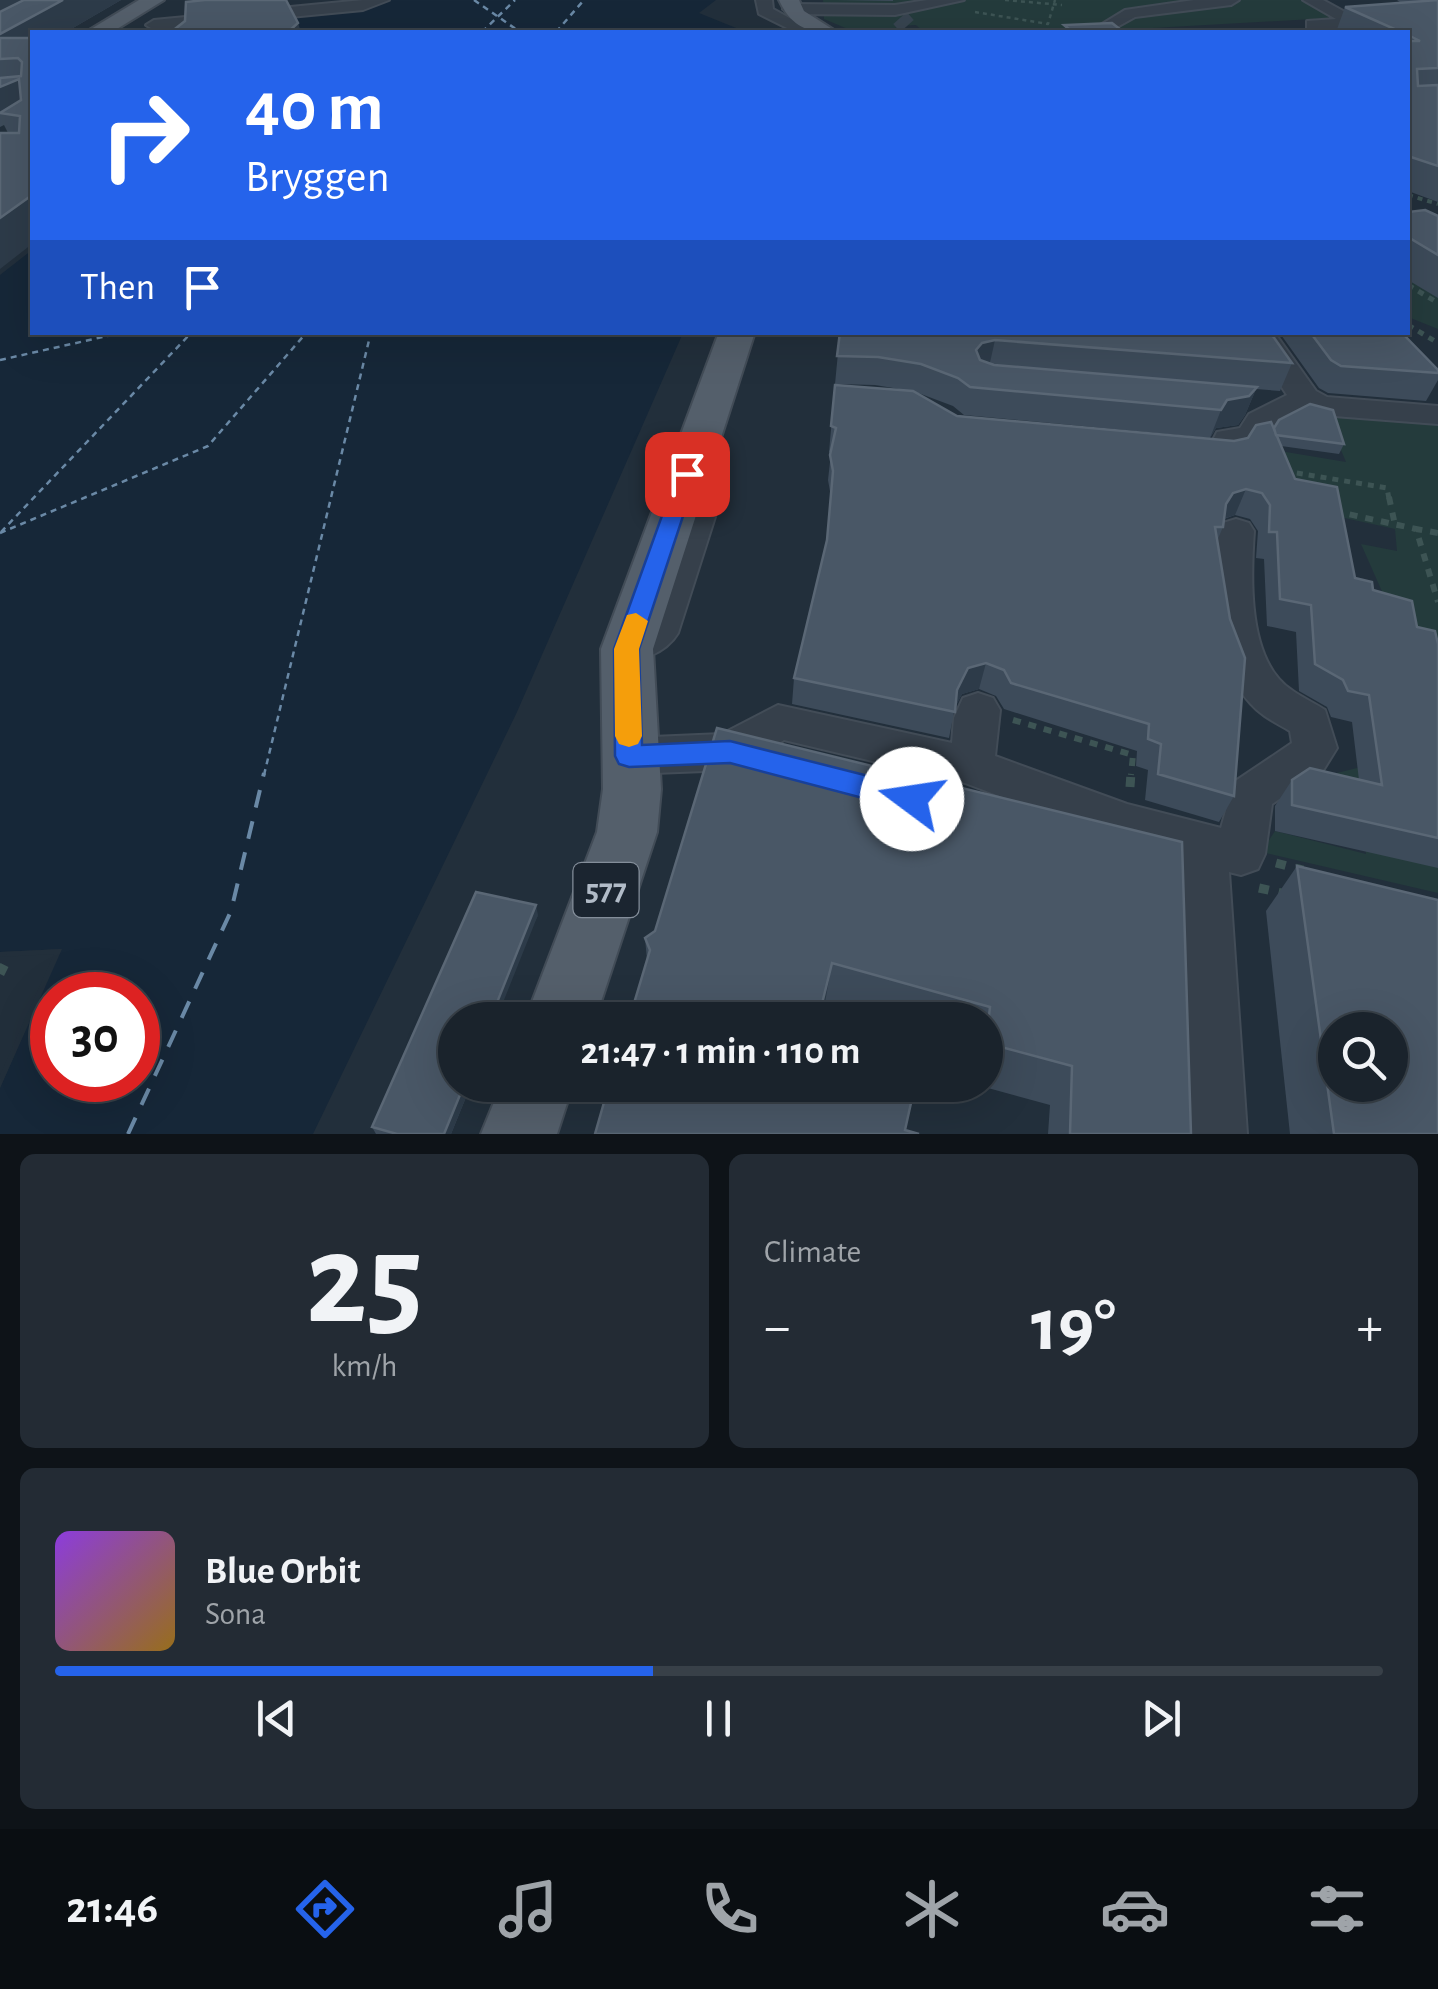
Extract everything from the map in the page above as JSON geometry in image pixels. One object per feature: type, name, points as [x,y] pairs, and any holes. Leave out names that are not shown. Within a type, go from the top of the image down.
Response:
[{"type":"main road","points":[[102,30],[167,4]]},
{"type":"main road","points":[[790,5],[823,30]]},
{"type":"main road","name":"577","points":[[566,1002],[627,832],[632,788],[627,649],[735,335]]},
{"type":"main road","points":[[519,1134],[530,1102]]},
{"type":"street","points":[[148,29],[167,4],[254,0]]},
{"type":"street","points":[[148,29],[381,0]]},
{"type":"street","points":[[764,0],[765,12],[803,30]]},
{"type":"street","points":[[790,5],[898,14],[956,0]]},
{"type":"street","points":[[1100,30],[1131,12],[1231,0]]},
{"type":"street","points":[[1311,0],[1357,23]]},
{"type":"street","points":[[1324,30],[1313,25],[1357,23],[1370,18],[1341,0]]},
{"type":"street","points":[[208,4],[235,10]]},
{"type":"street","points":[[1180,25],[1176,15],[1184,6]]},
{"type":"street","points":[[1261,335],[1295,402]]},
{"type":"street","points":[[1234,402],[1295,402],[1438,414]]},
{"type":"street","points":[[1166,448],[1224,453],[1229,439],[1250,436],[1260,421],[1295,402]]},
{"type":"street","points":[[1217,1134],[1223,864],[1250,796],[1282,769],[1304,762],[1315,748],[1310,722],[1265,693],[1252,674],[1232,591],[1236,531]]},
{"type":"street","points":[[970,766],[976,751],[971,732],[978,710]]},
{"type":"street","points":[[730,752],[778,722],[970,766],[1223,864]]},
{"type":"street","points":[[629,756],[730,752],[844,781]]},
{"type":"street","points":[[977,816],[1223,864]]},
{"type":"path","points":[[1005,0],[1062,5]]},
{"type":"path","points":[[1048,24],[1054,2]]},
{"type":"path","points":[[933,4],[1048,24],[1058,22]]},
{"type":"path","points":[[1410,196],[1438,204]]},
{"type":"path","points":[[1410,286],[1438,302]]},
{"type":"path","points":[[1410,325],[1436,342]]},
{"type":"path","points":[[1422,347],[1436,342]]},
{"type":"path","points":[[1274,470],[1387,488],[1396,525]]},
{"type":"path","points":[[1321,508],[1438,533]]},
{"type":"path","points":[[1416,529],[1438,602]]},
{"type":"path","points":[[978,710],[1133,755]]},
{"type":"path","points":[[1223,864],[1313,872]]},
{"type":"path","points":[[1223,864],[1294,896]]},
{"type":"path","points":[[0,974],[9,956]]},
{"type":"green space","points":[[823,0],[1322,0],[1349,17],[1118,30],[922,30],[916,25],[900,26],[903,30],[850,30],[824,19]]},
{"type":"green space","points":[[1410,224],[1438,232],[1438,329],[1410,318]]},
{"type":"green space","points":[[1325,412],[1438,419],[1438,718],[1361,544],[1397,551],[1395,529],[1294,507],[1280,451],[1346,462]]},
{"type":"green space","points":[[1438,734],[1438,893],[1261,852],[1275,831],[1366,854],[1361,811],[1272,789],[1357,768],[1377,772]]},
{"type":"water","points":[[388,0],[716,0],[699,13],[741,30],[187,30]]},
{"type":"water","points":[[30,252],[30,335],[682,335],[517,712],[313,1134],[0,1134],[0,1088],[30,1020],[30,1102],[160,1102],[160,972],[51,972],[61,949],[0,952],[0,275]]},
{"type":"pier","points":[[62,949],[52,972],[46,972],[54,954],[0,957],[0,952]]},
{"type":"pier","points":[[30,1008],[30,1021],[0,1088],[0,1075]]},
{"type":"building","points":[[24,0],[63,0],[0,34],[0,12]]},
{"type":"building","points":[[286,0],[298,23],[290,30],[174,30],[185,21],[186,2]]},
{"type":"building","points":[[1438,0],[1438,68],[1417,69],[1418,86],[1438,85],[1438,166],[1410,157],[1410,41],[1420,41],[1410,36],[1410,30],[1397,30],[1345,7]]},
{"type":"building","points":[[1112,23],[1121,30],[1070,30],[1064,25]]},
{"type":"building","points":[[0,38],[30,38],[30,196],[0,218],[0,133],[19,133],[20,116],[0,113],[21,100],[19,79],[0,87],[0,78],[21,76],[22,62],[18,58],[0,59]]},
{"type":"building","points":[[1425,210],[1438,216],[1438,255],[1410,238],[1410,212]]},
{"type":"building","points":[[840,335],[1272,335],[1292,363],[995,340],[982,343],[976,350],[980,360],[994,365],[1257,387],[1249,396],[1227,400],[1221,410],[970,387],[958,378],[921,364],[837,356]]},
{"type":"building","points":[[1312,335],[1404,335],[1438,373],[1341,366],[1331,360]]},
{"type":"building","points":[[835,385],[913,391],[957,416],[1234,441],[1248,438],[1256,425],[1271,422],[1295,479],[1337,487],[1355,578],[1372,582],[1373,590],[1412,601],[1417,627],[1435,631],[1438,838],[1292,805],[1292,780],[1310,768],[1382,785],[1369,695],[1348,691],[1343,680],[1315,664],[1311,605],[1280,599],[1277,532],[1269,532],[1270,505],[1262,493],[1246,489],[1233,493],[1226,504],[1223,527],[1215,527],[1230,619],[1245,658],[1234,796],[1158,774],[1161,744],[1148,739],[1149,724],[1011,683],[1004,670],[986,663],[968,668],[957,690],[955,712],[794,678],[827,540],[833,471],[830,455],[836,428],[831,426]]},
{"type":"building","points":[[1310,404],[1333,410],[1344,444],[1276,435],[1274,428],[1279,420]]},
{"type":"building","points":[[717,728],[1182,842],[1191,1134],[1070,1134],[1072,1066],[1003,1048],[1003,1002],[972,1002],[832,963],[822,1002],[634,1002],[650,950],[645,938],[655,931]]},
{"type":"building","points":[[1297,866],[1438,900],[1438,1134],[1334,1134],[1330,1102],[1408,1102],[1408,1012],[1318,1012],[1318,1018]]},
{"type":"building","points":[[476,892],[536,905],[497,1002],[438,1002],[438,1102],[457,1102],[444,1134],[397,1134],[372,1127]]},
{"type":"building","points":[[604,1102],[911,1102],[905,1130],[919,1134],[595,1134]]},
{"type":"ferry route","points":[[474,0],[498,17]]},
{"type":"ferry route","points":[[498,17],[515,0]]},
{"type":"ferry route","points":[[558,30],[584,0]]},
{"type":"ferry route","points":[[484,30],[498,17]]},
{"type":"ferry route","points":[[498,17],[517,30]]},
{"type":"ferry route","points":[[0,360],[112,335]]},
{"type":"ferry route","points":[[1,532],[189,335]]},
{"type":"ferry route","points":[[0,533],[208,446],[304,335]]},
{"type":"ferry route","points":[[264,775],[370,335]]},
{"type":"ferry route","points":[[128,1134],[231,911],[264,773]]},
{"type":"tunnel","points":[[900,18],[907,26]]},
{"type":"slow traffic","points":[[629,736],[627,649],[636,621]]},
{"type":"route","points":[[687,474],[627,649],[629,756],[730,752],[912,799]]}]
